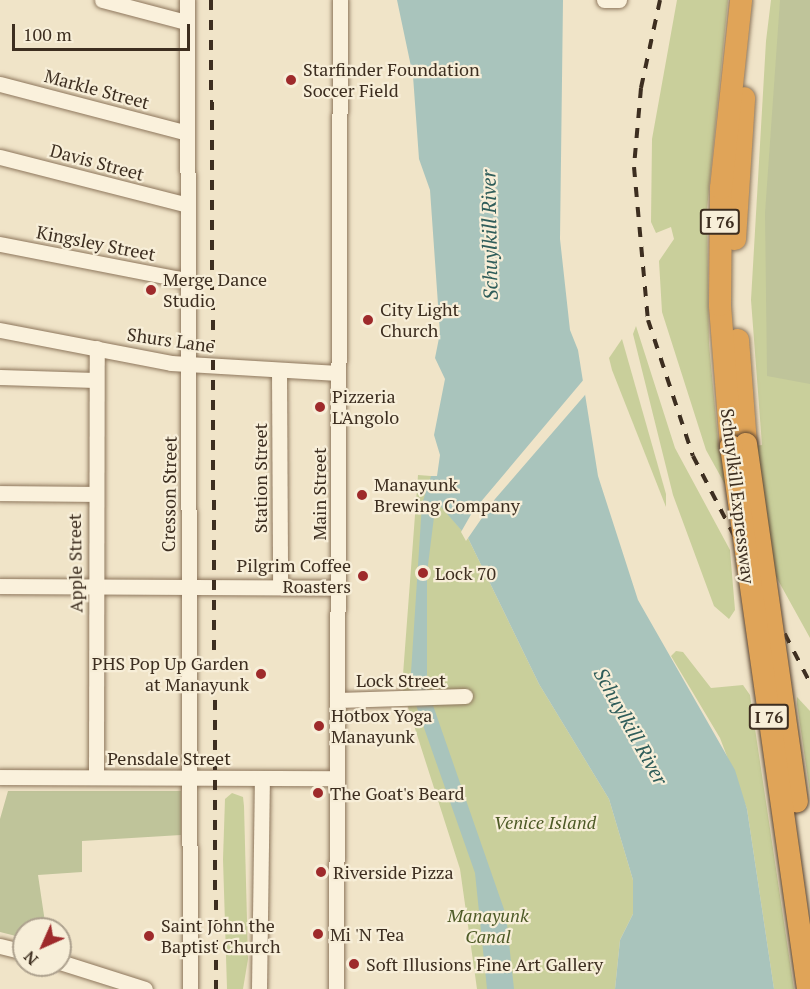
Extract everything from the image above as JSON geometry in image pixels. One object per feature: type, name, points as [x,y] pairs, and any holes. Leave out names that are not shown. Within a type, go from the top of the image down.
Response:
[{"type":"highway","name":"Schuylkill Expressway","points":[[741,0],[721,188],[720,305],[808,989]]},
{"type":"highway","name":"Schuylkill Expressway","points":[[757,0],[741,123],[735,230],[739,445],[810,895]]},
{"type":"street","points":[[102,0],[186,22]]},
{"type":"street","name":"Cresson Street","points":[[187,0],[184,204],[192,777],[190,989]]},
{"type":"street","name":"Main Street","points":[[336,989],[340,0]]},
{"type":"street","points":[[604,0],[619,0]]},
{"type":"street","name":"Markle Street","points":[[0,84],[184,132]]},
{"type":"street","name":"Davis Street","points":[[0,157],[184,204]]},
{"type":"street","name":"Kingsley Street","points":[[0,244],[185,280]]},
{"type":"street","name":"Shurs Lane","points":[[0,330],[188,364],[338,373]]},
{"type":"street","name":"Apple Street","points":[[96,777],[94,494],[97,348]]},
{"type":"street","name":"Station Street","points":[[279,369],[280,587]]},
{"type":"street","points":[[0,377],[95,380]]},
{"type":"street","points":[[0,494],[94,494]]},
{"type":"street","points":[[0,586],[338,588]]},
{"type":"street","name":"Lock Street","points":[[337,700],[465,696]]},
{"type":"street","name":"Pensdale Street","points":[[0,777],[338,778]]},
{"type":"street","points":[[259,989],[262,778]]},
{"type":"street","points":[[72,966],[141,988]]},
{"type":"green space","points":[[677,0],[728,0],[707,209],[709,344],[719,450],[762,445],[751,300],[766,41],[771,0],[810,0],[810,638],[706,450],[662,312],[659,261],[674,239],[671,227],[656,233],[651,222],[652,139]]},
{"type":"green space","points":[[780,0],[810,0],[810,384],[767,376],[765,213]]},
{"type":"green space","points":[[636,326],[675,448],[730,550],[735,610],[729,619],[714,606],[673,495],[633,334]]},
{"type":"green space","points":[[622,339],[666,494],[666,507],[612,370],[609,358]]},
{"type":"green space","name":"Venice Island","points":[[418,475],[431,476],[433,496],[468,538],[539,684],[609,799],[633,880],[633,914],[620,940],[615,989],[477,989],[460,869],[402,688]]},
{"type":"green space","points":[[676,651],[683,652],[711,688],[743,685],[750,695],[794,989],[774,989],[747,809],[720,738],[671,656]]},
{"type":"green space","points":[[797,697],[810,711],[810,793],[797,704]]},
{"type":"green space","points":[[8,791],[181,791],[181,835],[82,841],[82,872],[38,875],[44,917],[12,917],[12,935],[0,932],[0,819]]},
{"type":"green space","points":[[232,793],[243,797],[244,806],[248,959],[243,989],[227,989],[223,859],[225,799]]},
{"type":"water","name":"Schuylkill River","points":[[397,0],[563,0],[560,239],[570,330],[578,350],[598,476],[638,600],[735,770],[747,809],[774,989],[615,989],[620,940],[633,914],[633,880],[609,799],[539,684],[468,538],[436,501],[427,573],[427,688],[506,915],[514,989],[487,989],[475,873],[410,688],[422,504],[431,476],[437,476],[440,455],[434,435],[445,379],[435,358],[440,333],[430,190],[419,159],[413,76]]},
{"type":"pier","points":[[585,378],[585,395],[495,499],[466,541],[461,532],[473,511],[480,510],[479,504]]},
{"type":"railway","points":[[211,0],[216,989]]},
{"type":"railway","points":[[660,0],[641,88],[634,167],[648,320],[693,456],[810,683]]},
{"type":"place","name":"Starfinder Foundation Soccer Field","points":[[291,80]]},
{"type":"place","name":"Merge Dance Studio","points":[[151,290]]},
{"type":"place","name":"City Light Church","points":[[368,320]]},
{"type":"place","name":"Pizzeria L'Angolo","points":[[320,407]]},
{"type":"place","name":"Manayunk Brewing Company","points":[[362,495]]},
{"type":"place","name":"Lock 70","points":[[423,573]]},
{"type":"place","name":"Pilgrim Coffee Roasters","points":[[363,576]]},
{"type":"place","name":"PHS Pop Up Garden at Manayunk","points":[[261,674]]},
{"type":"place","name":"Hotbox Yoga Manayunk","points":[[319,726]]},
{"type":"place","name":"The Goat's Beard","points":[[318,793]]},
{"type":"place","name":"Riverside Pizza","points":[[321,872]]},
{"type":"place","name":"Mi 'N Tea","points":[[318,934]]},
{"type":"place","name":"Saint John the Baptist Church","points":[[149,936]]},
{"type":"place","name":"Soft Illusions Fine Art Gallery","points":[[354,964]]},
{"type":"park label","name":"Manayunk Canal","points":[[488,926]]}]
